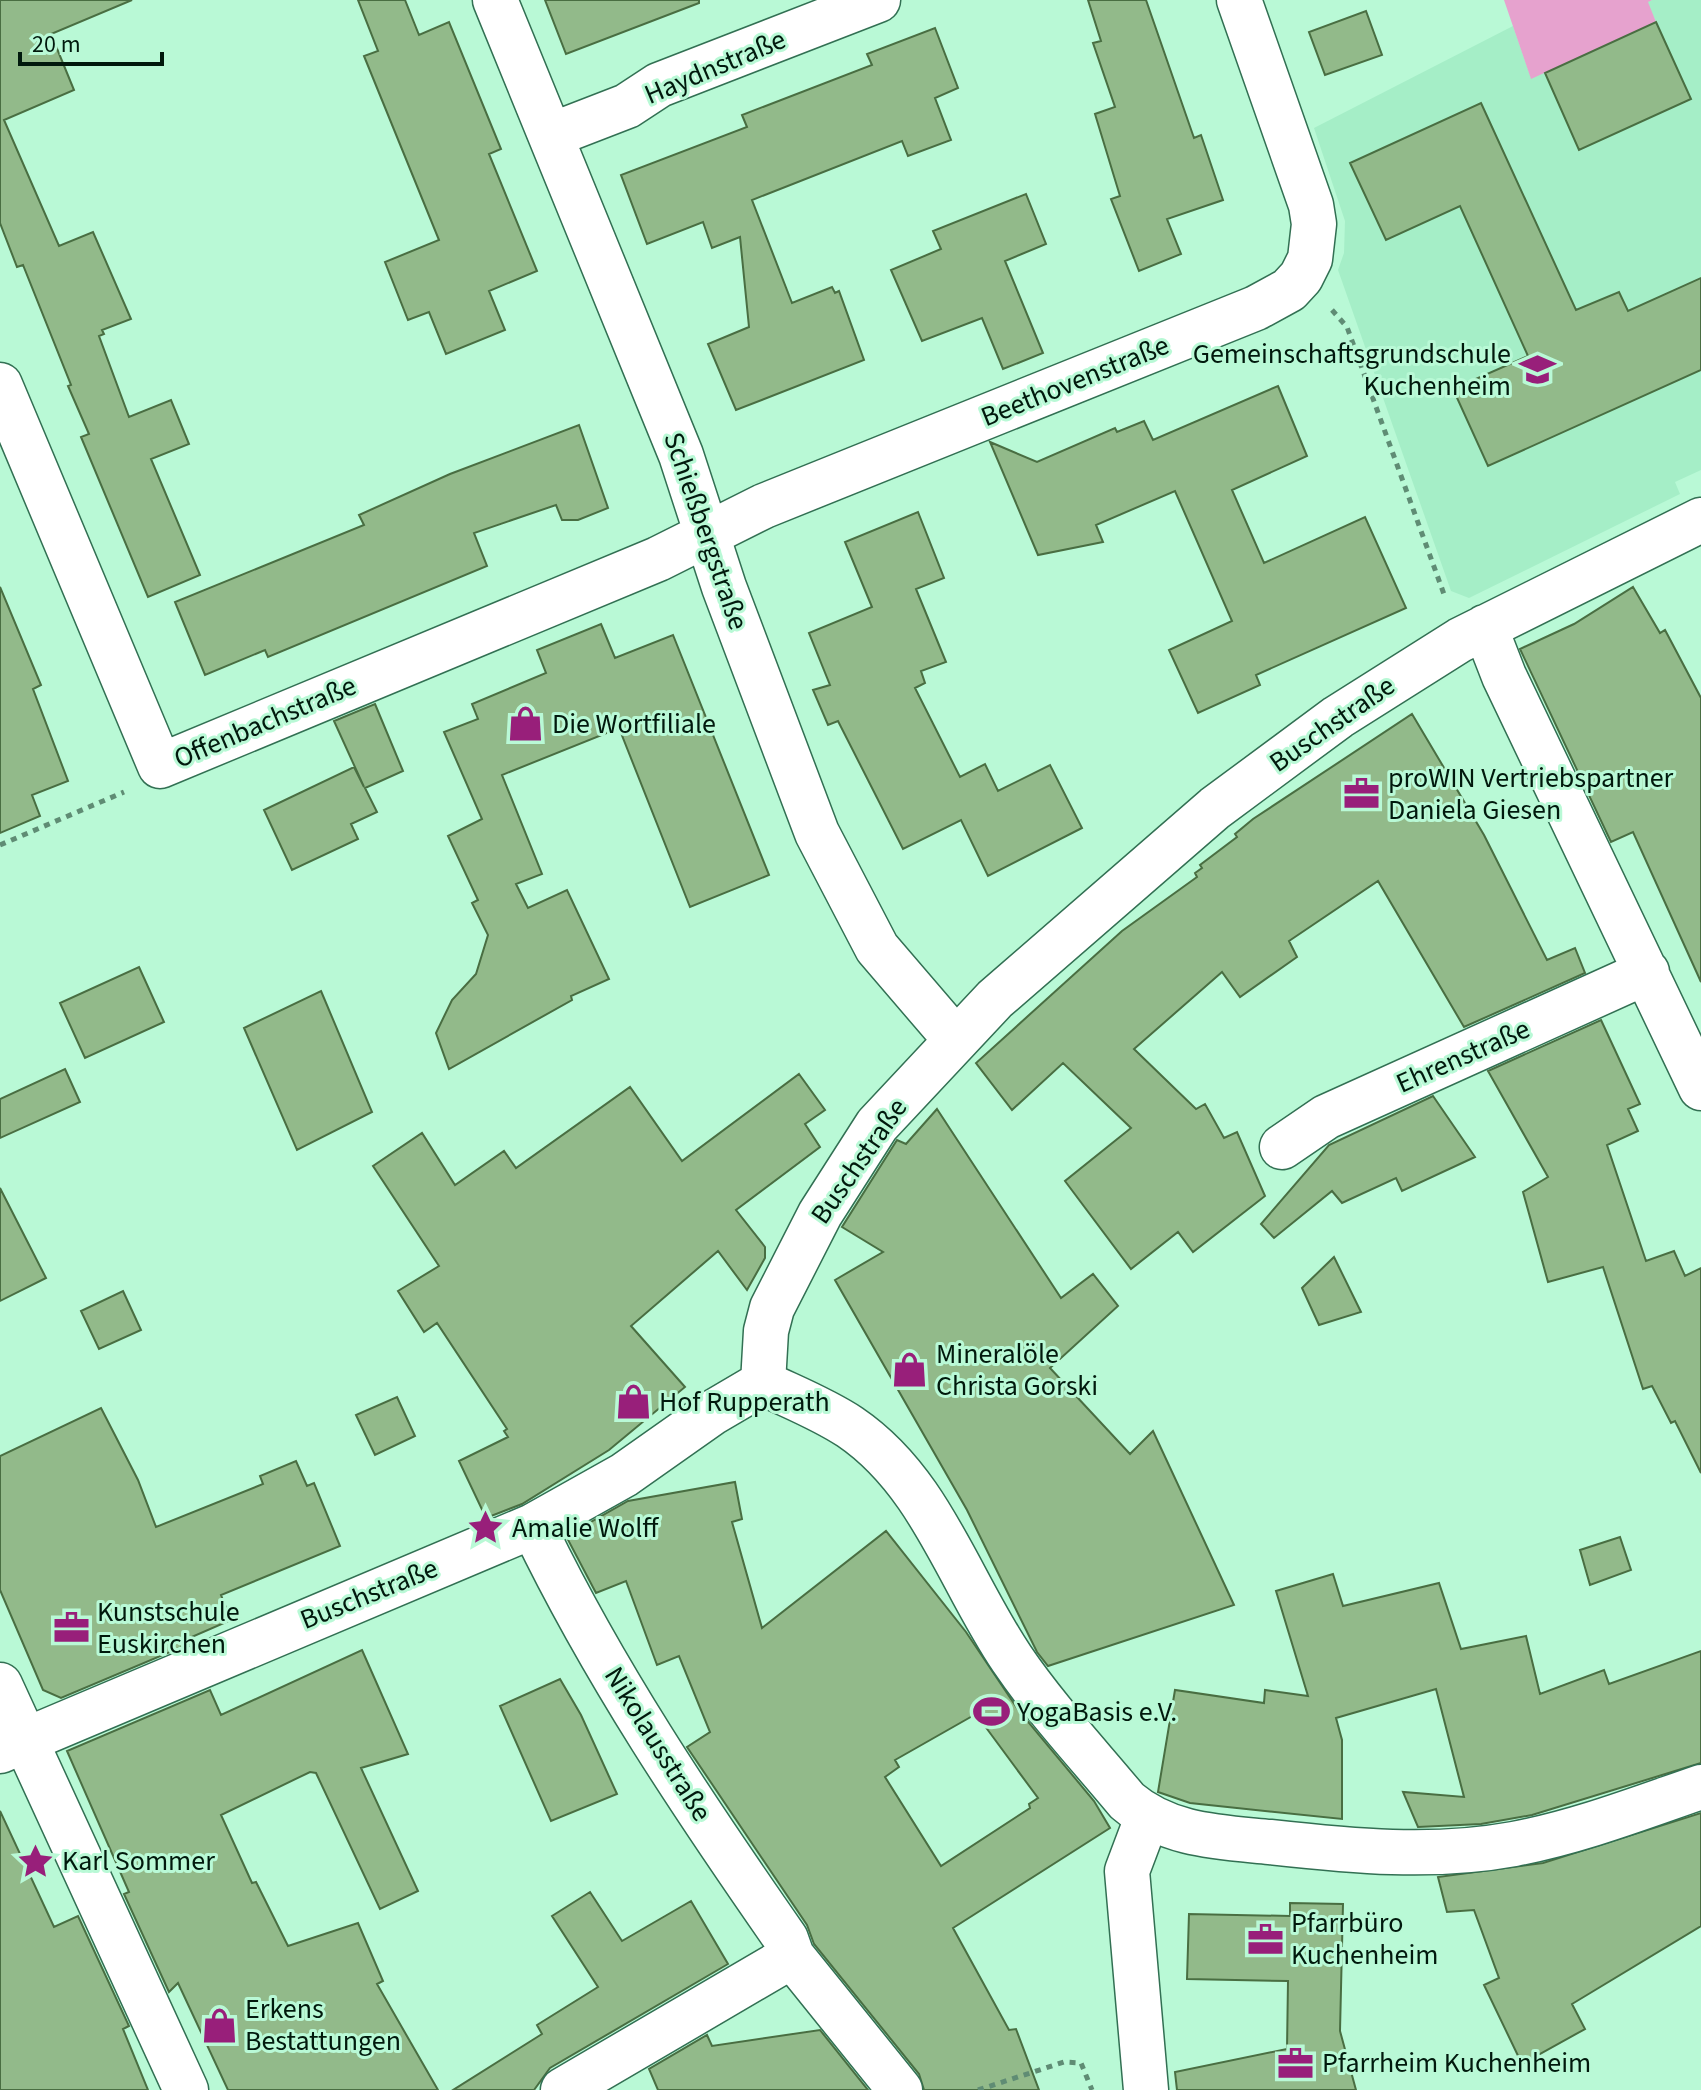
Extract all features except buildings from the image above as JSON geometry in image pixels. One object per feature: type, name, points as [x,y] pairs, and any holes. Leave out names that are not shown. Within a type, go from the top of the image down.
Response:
[{"type":"street","name":"Schießbergstraße","points":[[495,0],[681,455],[777,732],[817,833],[846,896],[877,948],[955,1039]]},
{"type":"street","name":"Haydnstraße","points":[[552,135],[627,106],[659,85],[878,0]]},
{"type":"street","points":[[1239,0],[1311,205],[1314,243],[1301,277]]},
{"type":"street","name":"Beethovenstraße","points":[[706,534],[764,506],[1256,308],[1289,290],[1301,277]]},
{"type":"street","name":"Offenbachstraße","points":[[0,385],[160,766],[658,559],[706,534]]},
{"type":"street","name":"Buschstraße","points":[[12,1745],[533,1526],[624,1475],[712,1413],[763,1383],[766,1331],[772,1308],[820,1214],[877,1125],[955,1039],[1006,989],[1215,808],[1338,717],[1472,633],[1701,520]]},
{"type":"street","points":[[1472,633],[1504,676],[1701,1088]]},
{"type":"street","name":"Ehrenstraße","points":[[1282,1147],[1326,1117],[1647,972]]},
{"type":"street","points":[[763,1383],[850,1427],[894,1465],[930,1513],[975,1599],[1012,1659],[1127,1801],[1147,1818],[1173,1829],[1220,1837],[1386,1853],[1437,1852],[1516,1844],[1607,1819],[1701,1787]]},
{"type":"street","name":"Nikolausstraße","points":[[533,1526],[573,1605],[654,1742],[786,1939],[792,1956],[900,2090]]},
{"type":"street","points":[[0,1685],[12,1745],[186,2090]]},
{"type":"street","points":[[1146,2090],[1127,1871],[1147,1818]]},
{"type":"street","points":[[563,2090],[792,1956]]},
{"type":"path","points":[[1301,277],[1347,327],[1472,633]]},
{"type":"path","points":[[0,845],[141,785],[160,766]]},
{"type":"path","points":[[978,2090],[1064,2062],[1081,2063],[1092,2090]]},
{"type":"shaded area","points":[[1504,0],[1652,0],[1648,2],[1656,22],[1531,79]]},
{"type":"shaded area","name":"Gemeinschaftsgrundschule Kuchenheim","points":[[1701,0],[1701,470],[1675,482],[1680,494],[1469,598],[1451,591],[1338,270],[1344,253],[1345,221],[1314,128],[1513,26],[1531,78],[1656,22],[1647,2]]},
{"type":"place","name":"Gemeinschaftsgrundschule Kuchenheim","points":[[1537,370]]},
{"type":"place","name":"Die Wortfiliale","points":[[526,724]]},
{"type":"place","name":"proWIN Vertriebspartner Daniela Giesen","points":[[1362,794]]},
{"type":"place","name":"Mineralöle Christa Gorski","points":[[910,1370]]},
{"type":"place","name":"Hof Rupperath","points":[[633,1402]]},
{"type":"place","name":"Amalie Wolff","points":[[486,1528]]},
{"type":"place","name":"Kunstschule Euskirchen","points":[[71,1628]]},
{"type":"place","name":"YogaBasis e.V.","points":[[991,1712]]},
{"type":"place","name":"Karl Sommer","points":[[36,1861]]},
{"type":"place","name":"Pfarrbüro Kuchenheim","points":[[1265,1939]]},
{"type":"place","name":"Erkens Bestattungen","points":[[219,2025]]},
{"type":"place","name":"Pfarrheim Kuchenheim","points":[[1296,2063]]}]
